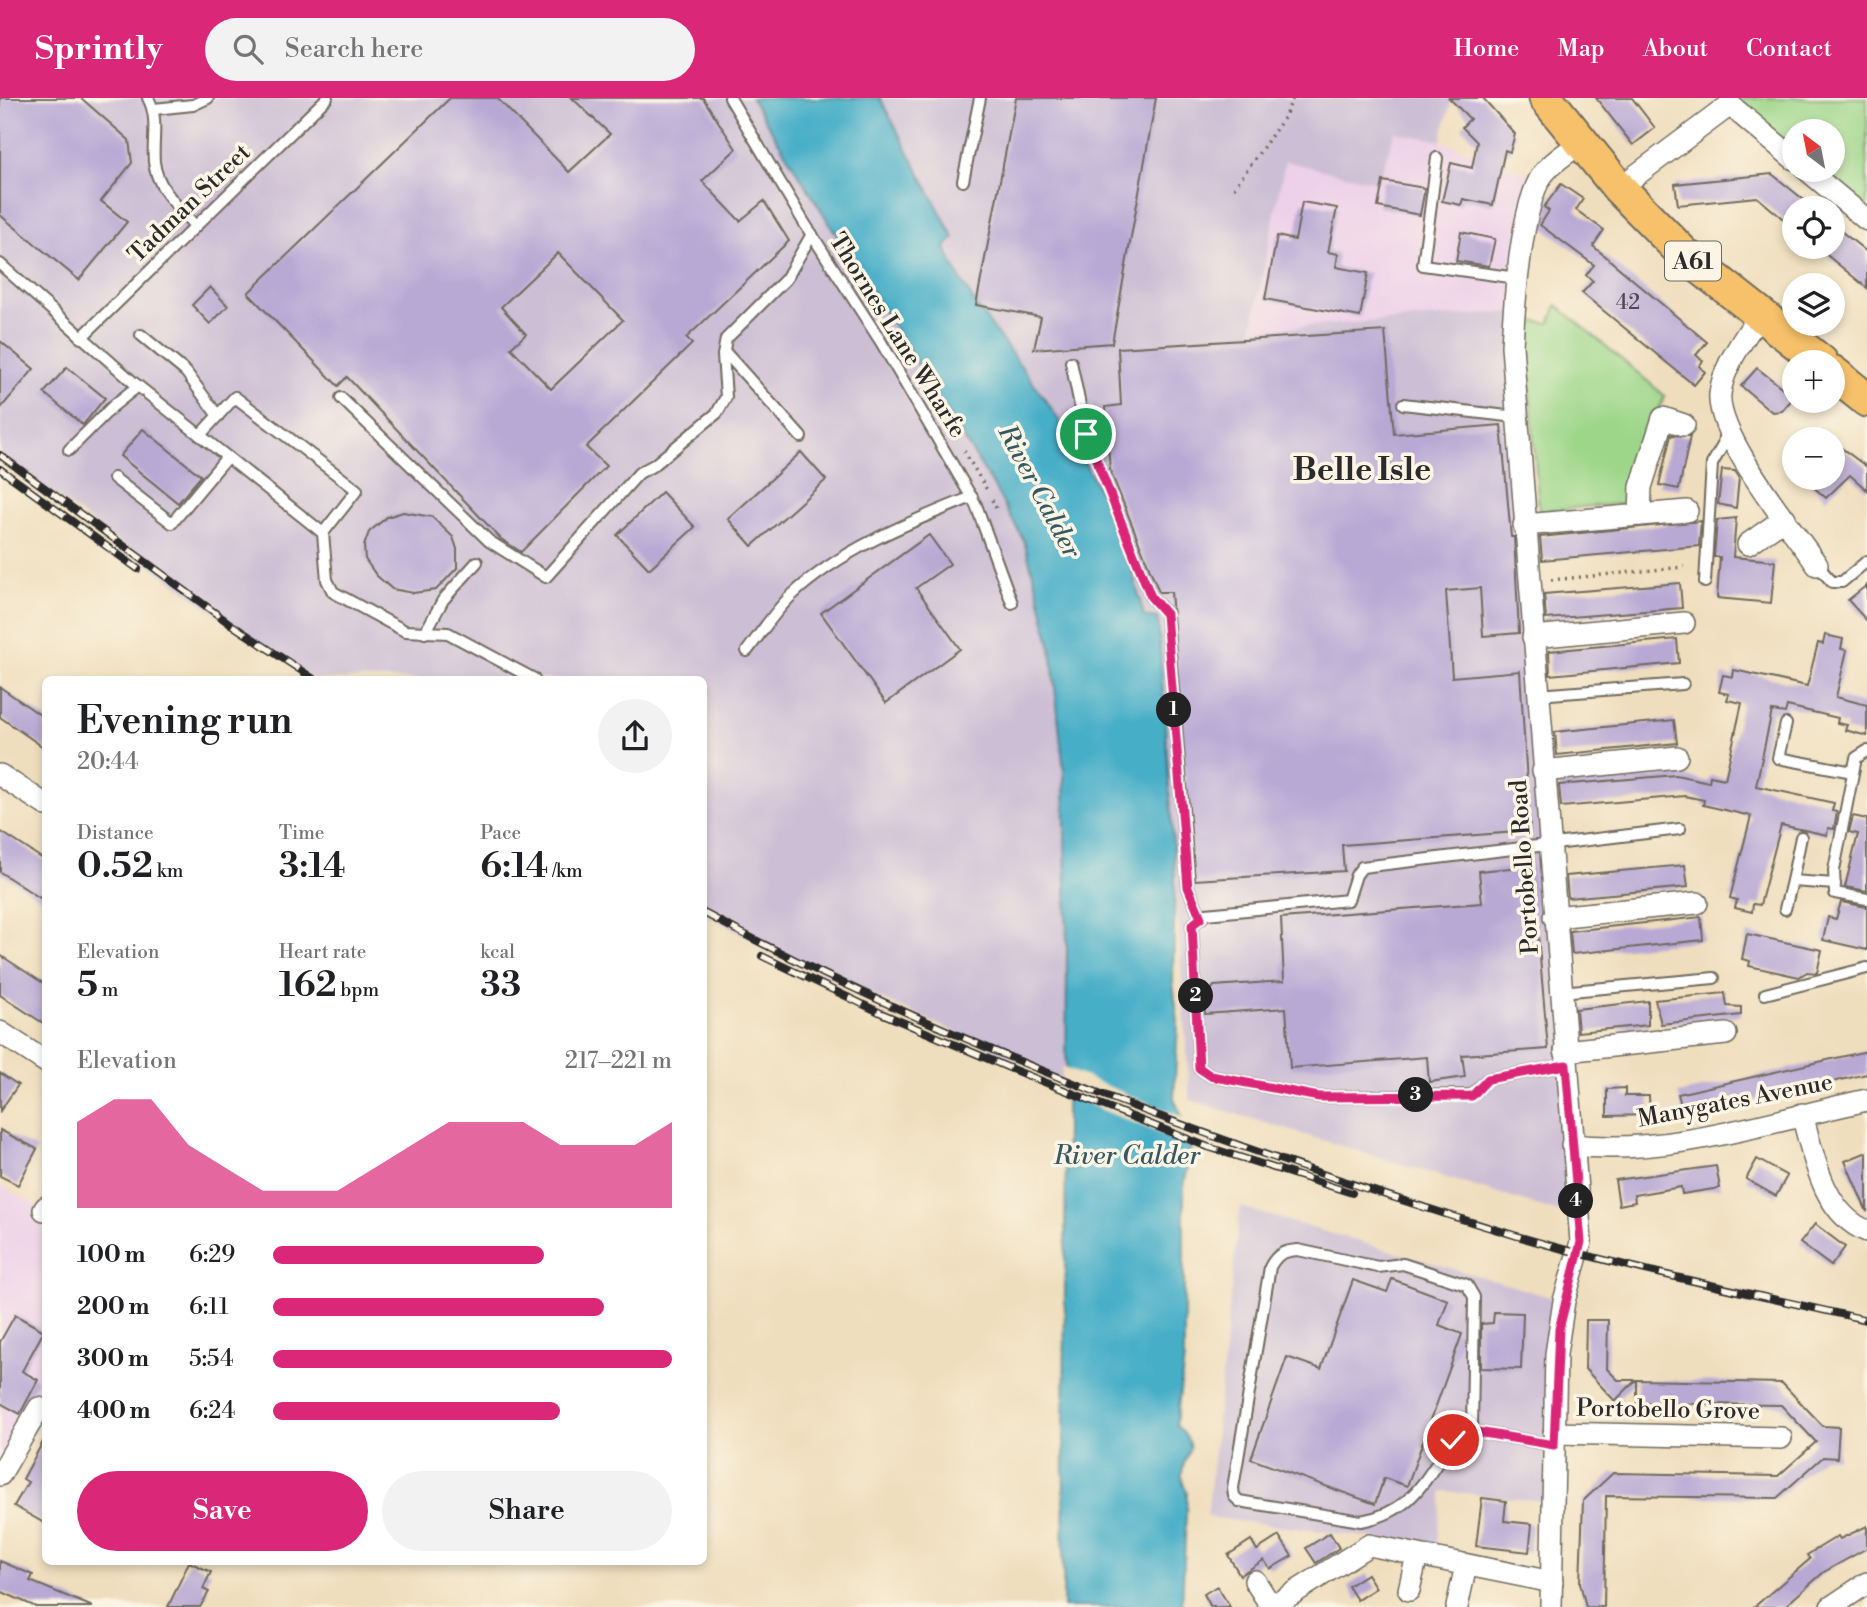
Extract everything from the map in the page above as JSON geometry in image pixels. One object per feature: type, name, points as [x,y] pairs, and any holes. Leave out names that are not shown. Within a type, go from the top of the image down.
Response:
[{"type":"main road","name":"A61","points":[[1546,98],[1619,188],[1685,255],[1806,350]]},
{"type":"main road","points":[[1845,382],[1867,400]]},
{"type":"street","points":[[1619,188],[1730,105],[1782,149]]},
{"type":"street","name":"Portobello Road","points":[[1552,1607],[1554,1439],[1559,1329],[1581,1242],[1548,842],[1512,346],[1517,278],[1531,202],[1539,179],[1555,162],[1581,143]]},
{"type":"street","points":[[1821,182],[1867,220]]},
{"type":"street","points":[[1760,313],[1730,364],[1720,394],[1725,425],[1733,443],[1817,565]]},
{"type":"street","points":[[1640,515],[1641,487],[1663,418],[1684,425]]},
{"type":"street","points":[[1524,525],[1686,511]]},
{"type":"street","points":[[1748,544],[1785,518]]},
{"type":"street","points":[[1533,637],[1684,623]]},
{"type":"street","points":[[1543,771],[1677,757]]},
{"type":"street","points":[[0,775],[42,802]]},
{"type":"street","points":[[1554,917],[1697,902]]},
{"type":"street","points":[[0,1032],[42,1059]]},
{"type":"street","points":[[1565,1058],[1726,1034]]},
{"type":"street","name":"Manygates Avenue","points":[[1572,1145],[1609,1149],[1694,1140],[1867,1100]]},
{"type":"street","points":[[1802,1114],[1826,1189],[1850,1222],[1867,1231]]},
{"type":"street","points":[[0,1475],[39,1408]]},
{"type":"street","name":"Portobello Grove","points":[[1554,1439],[1781,1438]]},
{"type":"street","points":[[1255,1581],[1267,1600],[1277,1605],[1370,1545],[1552,1582]]},
{"type":"street","points":[[1409,1590],[1417,1555]]},
{"type":"street","points":[[1457,1607],[1466,1565]]},
{"type":"street","points":[[1831,1607],[1867,1583]]},
{"type":"lane","points":[[148,98],[154,109],[154,164],[161,186],[195,226]]},
{"type":"lane","points":[[154,109],[193,105],[208,98]]},
{"type":"lane","name":"Tadman Street","points":[[81,338],[327,98]]},
{"type":"lane","name":"Thornes Lane Wharfe","points":[[730,98],[881,342],[972,497],[1012,603]]},
{"type":"lane","points":[[962,181],[980,98]]},
{"type":"lane","points":[[1437,158],[1423,265],[1517,278]]},
{"type":"lane","points":[[341,398],[489,541],[546,577],[639,473],[654,465],[717,413],[726,397],[726,339],[786,279],[812,234]]},
{"type":"lane","points":[[0,264],[136,384],[323,533]]},
{"type":"lane","points":[[141,335],[186,372],[218,416]]},
{"type":"lane","points":[[724,351],[801,437]]},
{"type":"lane","points":[[1071,362],[1086,434],[1151,597],[1166,614],[1188,887],[1201,918]]},
{"type":"lane","points":[[69,450],[136,384]]},
{"type":"lane","points":[[200,435],[235,397],[356,490],[323,533],[327,580],[333,592],[405,631],[448,632],[529,676]]},
{"type":"lane","points":[[1403,404],[1516,417]]},
{"type":"lane","points":[[1705,582],[1712,464],[1723,445],[1725,425]]},
{"type":"lane","points":[[114,478],[172,523],[227,457]]},
{"type":"lane","points":[[747,651],[790,597],[821,573],[881,536],[972,497]]},
{"type":"lane","points":[[1817,565],[1832,582],[1842,582],[1867,561]]},
{"type":"lane","points":[[425,633],[443,600],[477,562]]},
{"type":"lane","points":[[1537,695],[1683,684]]},
{"type":"lane","points":[[1786,724],[1778,758],[1853,772]]},
{"type":"lane","points":[[1867,751],[1856,758],[1834,870],[1835,893],[1867,899]]},
{"type":"lane","points":[[1565,1058],[1488,1079],[1472,1096],[1319,1097],[1211,1076],[1199,1068],[1192,925],[1206,914],[1348,900],[1356,874],[1362,867],[1548,842],[1680,829]]},
{"type":"lane","points":[[1786,909],[1801,837]]},
{"type":"lane","points":[[1793,881],[1835,884]]},
{"type":"lane","points":[[1765,994],[1867,968]]},
{"type":"lane","points":[[1560,992],[1714,978]]},
{"type":"lane","points":[[1472,1431],[1474,1297],[1467,1285],[1403,1264],[1370,1266],[1298,1250],[1284,1251],[1275,1257],[1270,1268],[1241,1433],[1233,1488],[1234,1496],[1239,1501],[1341,1520],[1381,1518],[1403,1507],[1453,1440],[1472,1431],[1554,1439]]},
{"type":"path","points":[[1234,188],[1278,127],[1293,98]]},
{"type":"path","points":[[1528,582],[1684,566]]},
{"type":"shaded area","points":[[0,98],[809,98],[1078,556],[1119,1113],[1018,1060],[768,948],[707,915],[707,676],[309,676],[229,623],[0,455]]},
{"type":"shaded area","points":[[880,98],[1452,98],[1441,141],[1395,132],[1378,183],[1285,161],[1252,330],[1514,312],[1578,1218],[1190,1100],[1158,618],[1144,618],[1138,591],[1110,514],[1062,427],[957,277],[906,149]]},
{"type":"shaded area","points":[[1395,132],[1441,141],[1539,179],[1514,312],[1252,331],[1285,161],[1378,183]]},
{"type":"shaded area","points":[[0,1185],[42,1209],[42,1399],[0,1475]]},
{"type":"shaded area","points":[[1240,1207],[1564,1301],[1553,1502],[1442,1491],[1437,1546],[1207,1517]]},
{"type":"green space","points":[[1722,98],[1867,98],[1867,220],[1845,202],[1845,196],[1838,196],[1821,182],[1845,182],[1845,119],[1782,119],[1782,149]]},
{"type":"green space","points":[[1557,305],[1665,396],[1635,466],[1628,503],[1539,511],[1525,321],[1550,323]]},
{"type":"water","name":"River Calder","points":[[751,98],[880,98],[954,238],[945,247],[962,282],[1048,404],[1083,461],[1126,553],[1144,617],[1158,618],[1175,875],[1173,983],[1178,1021],[1174,1099],[1183,1118],[1192,1155],[1184,1182],[1184,1359],[1176,1425],[1190,1446],[1182,1476],[1187,1493],[1182,1607],[1063,1607],[1067,944],[1064,772],[1051,649],[1024,541],[993,485]]},
{"type":"pier","points":[[1062,1067],[1187,1119],[1193,1147],[1061,1093]]},
{"type":"building","points":[[0,98],[81,98],[129,140],[132,163],[101,201],[127,222],[79,280],[0,215]]},
{"type":"building","points":[[450,98],[497,98],[569,172],[610,134],[572,98],[703,98],[736,149],[702,181],[740,221],[764,201],[789,241],[686,338],[692,344],[586,447],[606,466],[521,552],[501,539],[347,377],[338,386],[248,293]],"holes":[[[558,253],[623,320],[551,389],[511,348],[526,334],[501,307]]]},
{"type":"building","points":[[1016,98],[1156,98],[1112,343],[1034,349],[1041,317],[976,305]]},
{"type":"building","points":[[1449,98],[1483,98],[1515,134],[1510,152],[1505,150],[1493,205],[1463,199],[1461,205],[1442,201],[1451,163],[1472,168],[1477,142],[1462,127],[1470,119]]},
{"type":"building","points":[[1596,98],[1632,98],[1655,128],[1633,145]]},
{"type":"building","points":[[1772,174],[1799,196],[1782,196],[1782,218],[1757,197],[1678,205],[1675,184]]},
{"type":"building","points":[[1383,181],[1425,188],[1420,215],[1378,207]]},
{"type":"building","points":[[1561,184],[1583,199],[1576,210],[1604,230],[1593,246],[1707,342],[1696,355],[1703,361],[1699,366],[1705,372],[1694,385],[1582,293],[1593,281],[1586,275],[1594,265],[1540,225],[1549,211],[1544,207]]},
{"type":"building","points":[[1302,202],[1337,208],[1328,252],[1338,254],[1336,267],[1368,273],[1360,317],[1265,299],[1277,236],[1295,240]]},
{"type":"building","points":[[1461,232],[1495,239],[1489,266],[1456,261]]},
{"type":"building","points":[[1845,234],[1867,252],[1867,288],[1832,259],[1845,259]]},
{"type":"building","points":[[210,287],[228,306],[210,324],[192,305]]},
{"type":"building","points":[[1385,331],[1394,434],[1501,425],[1511,537],[1514,537],[1519,633],[1483,636],[1480,588],[1446,591],[1452,677],[1520,671],[1530,831],[1342,845],[1344,871],[1195,880],[1171,592],[1159,592],[1110,470],[1105,407],[1121,405],[1118,348]]},
{"type":"building","points":[[0,341],[34,369],[0,409]]},
{"type":"building","points":[[67,367],[105,398],[83,425],[44,393]]},
{"type":"building","points":[[1757,368],[1782,388],[1782,411],[1772,412],[1741,386]]},
{"type":"building","points":[[143,429],[201,476],[178,503],[120,456]]},
{"type":"building","points":[[1671,435],[1690,436],[1679,489],[1659,485]]},
{"type":"building","points":[[1845,451],[1867,467],[1867,490],[1850,475],[1845,480]]},
{"type":"building","points":[[801,452],[826,480],[752,546],[728,519]]},
{"type":"building","points":[[1722,470],[1735,471],[1739,477],[1736,508],[1718,504]]},
{"type":"building","points":[[1817,490],[1834,490],[1826,498]]},
{"type":"building","points":[[662,492],[695,527],[649,569],[617,535]]},
{"type":"building","points":[[403,512],[432,517],[453,537],[457,549],[457,568],[436,590],[413,593],[392,589],[376,575],[365,559],[364,546],[369,532],[387,517]]},
{"type":"building","points":[[1736,518],[1733,557],[1775,561],[1771,603],[1717,598],[1720,557],[1714,557],[1717,520]]},
{"type":"building","points":[[1701,521],[1699,546],[1542,560],[1540,537]]},
{"type":"building","points":[[929,535],[950,564],[916,588],[960,649],[886,703],[821,613]]},
{"type":"building","points":[[1680,583],[1682,608],[1546,619],[1544,594]]},
{"type":"building","points":[[1867,585],[1867,621],[1848,600]]},
{"type":"building","points":[[1825,635],[1843,639],[1841,649],[1847,650],[1836,697],[1867,705],[1867,736],[1845,730],[1847,725],[1837,723],[1838,718],[1787,706],[1785,713],[1772,711],[1756,786],[1834,803],[1832,811],[1837,812],[1834,829],[1828,828],[1827,835],[1781,825],[1760,905],[1753,904],[1752,912],[1735,908],[1737,900],[1730,898],[1751,816],[1703,805],[1704,800],[1685,796],[1561,807],[1559,785],[1676,775],[1709,782],[1710,776],[1725,779],[1742,703],[1727,700],[1729,694],[1719,692],[1723,675],[1733,677],[1734,670],[1807,686],[1818,643],[1823,644]]},
{"type":"building","points":[[1677,639],[1679,663],[1550,675],[1549,651]]},
{"type":"building","points":[[0,687],[42,716],[42,746],[0,717]]},
{"type":"building","points":[[1674,720],[1677,743],[1557,755],[1555,732]]},
{"type":"building","points":[[1853,816],[1867,819],[1867,891],[1845,887],[1858,834],[1849,832]]},
{"type":"building","points":[[0,831],[42,858],[42,899],[0,872]]},
{"type":"building","points":[[1685,865],[1688,887],[1568,898],[1566,876]]},
{"type":"building","points":[[1532,866],[1548,1049],[1462,1055],[1465,1077],[1429,1082],[1427,1057],[1290,1068],[1286,1008],[1205,1014],[1204,1001],[1214,986],[1284,981],[1281,918],[1482,903],[1479,871]]},
{"type":"building","points":[[1841,902],[1867,907],[1867,950],[1823,940],[1828,917],[1836,919]]},
{"type":"building","points":[[1701,917],[1703,940],[1572,954],[1570,931]]},
{"type":"building","points":[[1747,934],[1822,950],[1817,973],[1807,972],[1799,977],[1749,966],[1750,961],[1742,959]]},
{"type":"building","points":[[0,955],[42,982],[42,1022],[0,995]]},
{"type":"building","points":[[1725,993],[1727,1006],[1741,1007],[1741,1015],[1661,1024],[1655,1000]]},
{"type":"building","points":[[1648,1001],[1648,1025],[1578,1032],[1576,1009]]},
{"type":"building","points":[[1867,1051],[1867,1074],[1684,1116],[1678,1094]]},
{"type":"building","points":[[0,1073],[18,1085],[0,1111]]},
{"type":"building","points":[[1625,1088],[1625,1096],[1649,1096],[1650,1115],[1607,1116],[1607,1089]]},
{"type":"building","points":[[0,1130],[37,1149],[18,1185],[0,1176]]},
{"type":"building","points":[[1867,1152],[1867,1212],[1845,1161]]},
{"type":"building","points":[[1757,1159],[1787,1176],[1776,1196],[1746,1179]]},
{"type":"building","points":[[1716,1166],[1720,1188],[1682,1194],[1681,1187],[1634,1195],[1635,1202],[1619,1205],[1615,1180]]},
{"type":"building","points":[[1815,1224],[1845,1247],[1831,1266],[1800,1243]]},
{"type":"building","points":[[1392,1279],[1448,1300],[1439,1325],[1462,1334],[1407,1486],[1384,1478],[1375,1504],[1251,1459],[1287,1357],[1321,1369],[1353,1280],[1387,1292]]},
{"type":"building","points":[[1494,1312],[1523,1313],[1521,1369],[1481,1368],[1481,1324],[1493,1323]]},
{"type":"building","points":[[15,1315],[42,1330],[22,1371],[38,1380],[20,1414],[0,1403],[0,1342]]},
{"type":"building","points":[[1586,1320],[1608,1320],[1607,1369],[1618,1380],[1636,1380],[1615,1401],[1585,1369]]},
{"type":"building","points":[[1637,1380],[1782,1383],[1823,1426],[1839,1427],[1837,1458],[1823,1457],[1777,1498],[1606,1496],[1604,1607],[1586,1607],[1580,1583],[1583,1501],[1613,1473],[1778,1476],[1816,1442],[1781,1405],[1637,1403]]},
{"type":"building","points":[[42,1443],[42,1522],[14,1506],[28,1482],[23,1479]]},
{"type":"building","points":[[1482,1498],[1506,1501],[1504,1521],[1532,1524],[1529,1552],[1476,1546]]},
{"type":"building","points":[[1867,1526],[1867,1548],[1824,1572],[1784,1607],[1754,1607],[1810,1559],[1807,1555],[1838,1536],[1840,1539]]},
{"type":"building","points":[[1330,1533],[1339,1548],[1316,1563],[1306,1548]]},
{"type":"building","points":[[1279,1536],[1292,1556],[1270,1569],[1264,1560],[1240,1575],[1228,1555],[1251,1540],[1257,1550]]},
{"type":"building","points":[[0,1561],[33,1575],[30,1581],[93,1607],[36,1607],[0,1591]]},
{"type":"building","points":[[188,1565],[196,1565],[211,1572],[203,1589],[209,1592],[200,1607],[168,1607]]},
{"type":"building","points":[[1367,1574],[1376,1588],[1357,1600],[1348,1586]]},
{"type":"building","points":[[1217,1586],[1230,1607],[1211,1607],[1204,1594]]},
{"type":"railway","points":[[0,455],[229,623],[309,676]]},
{"type":"railway","points":[[0,469],[138,569]]},
{"type":"railway","points":[[707,915],[800,963],[1000,1053],[1102,1094],[1309,1170],[1560,1248],[1867,1320]]},
{"type":"railway","points":[[762,956],[881,1013],[1014,1070],[1208,1147],[1352,1193]]},
{"type":"district","name":"Belle Isle","points":[[1362,469]]},
{"type":"route","points":[[1086,434],[1151,597],[1166,614],[1188,887],[1201,918],[1192,925],[1199,1068],[1211,1076],[1319,1097],[1472,1096],[1488,1079],[1566,1065],[1581,1242],[1576,1267],[1563,1301],[1559,1329],[1554,1445],[1472,1431],[1453,1440]]}]
